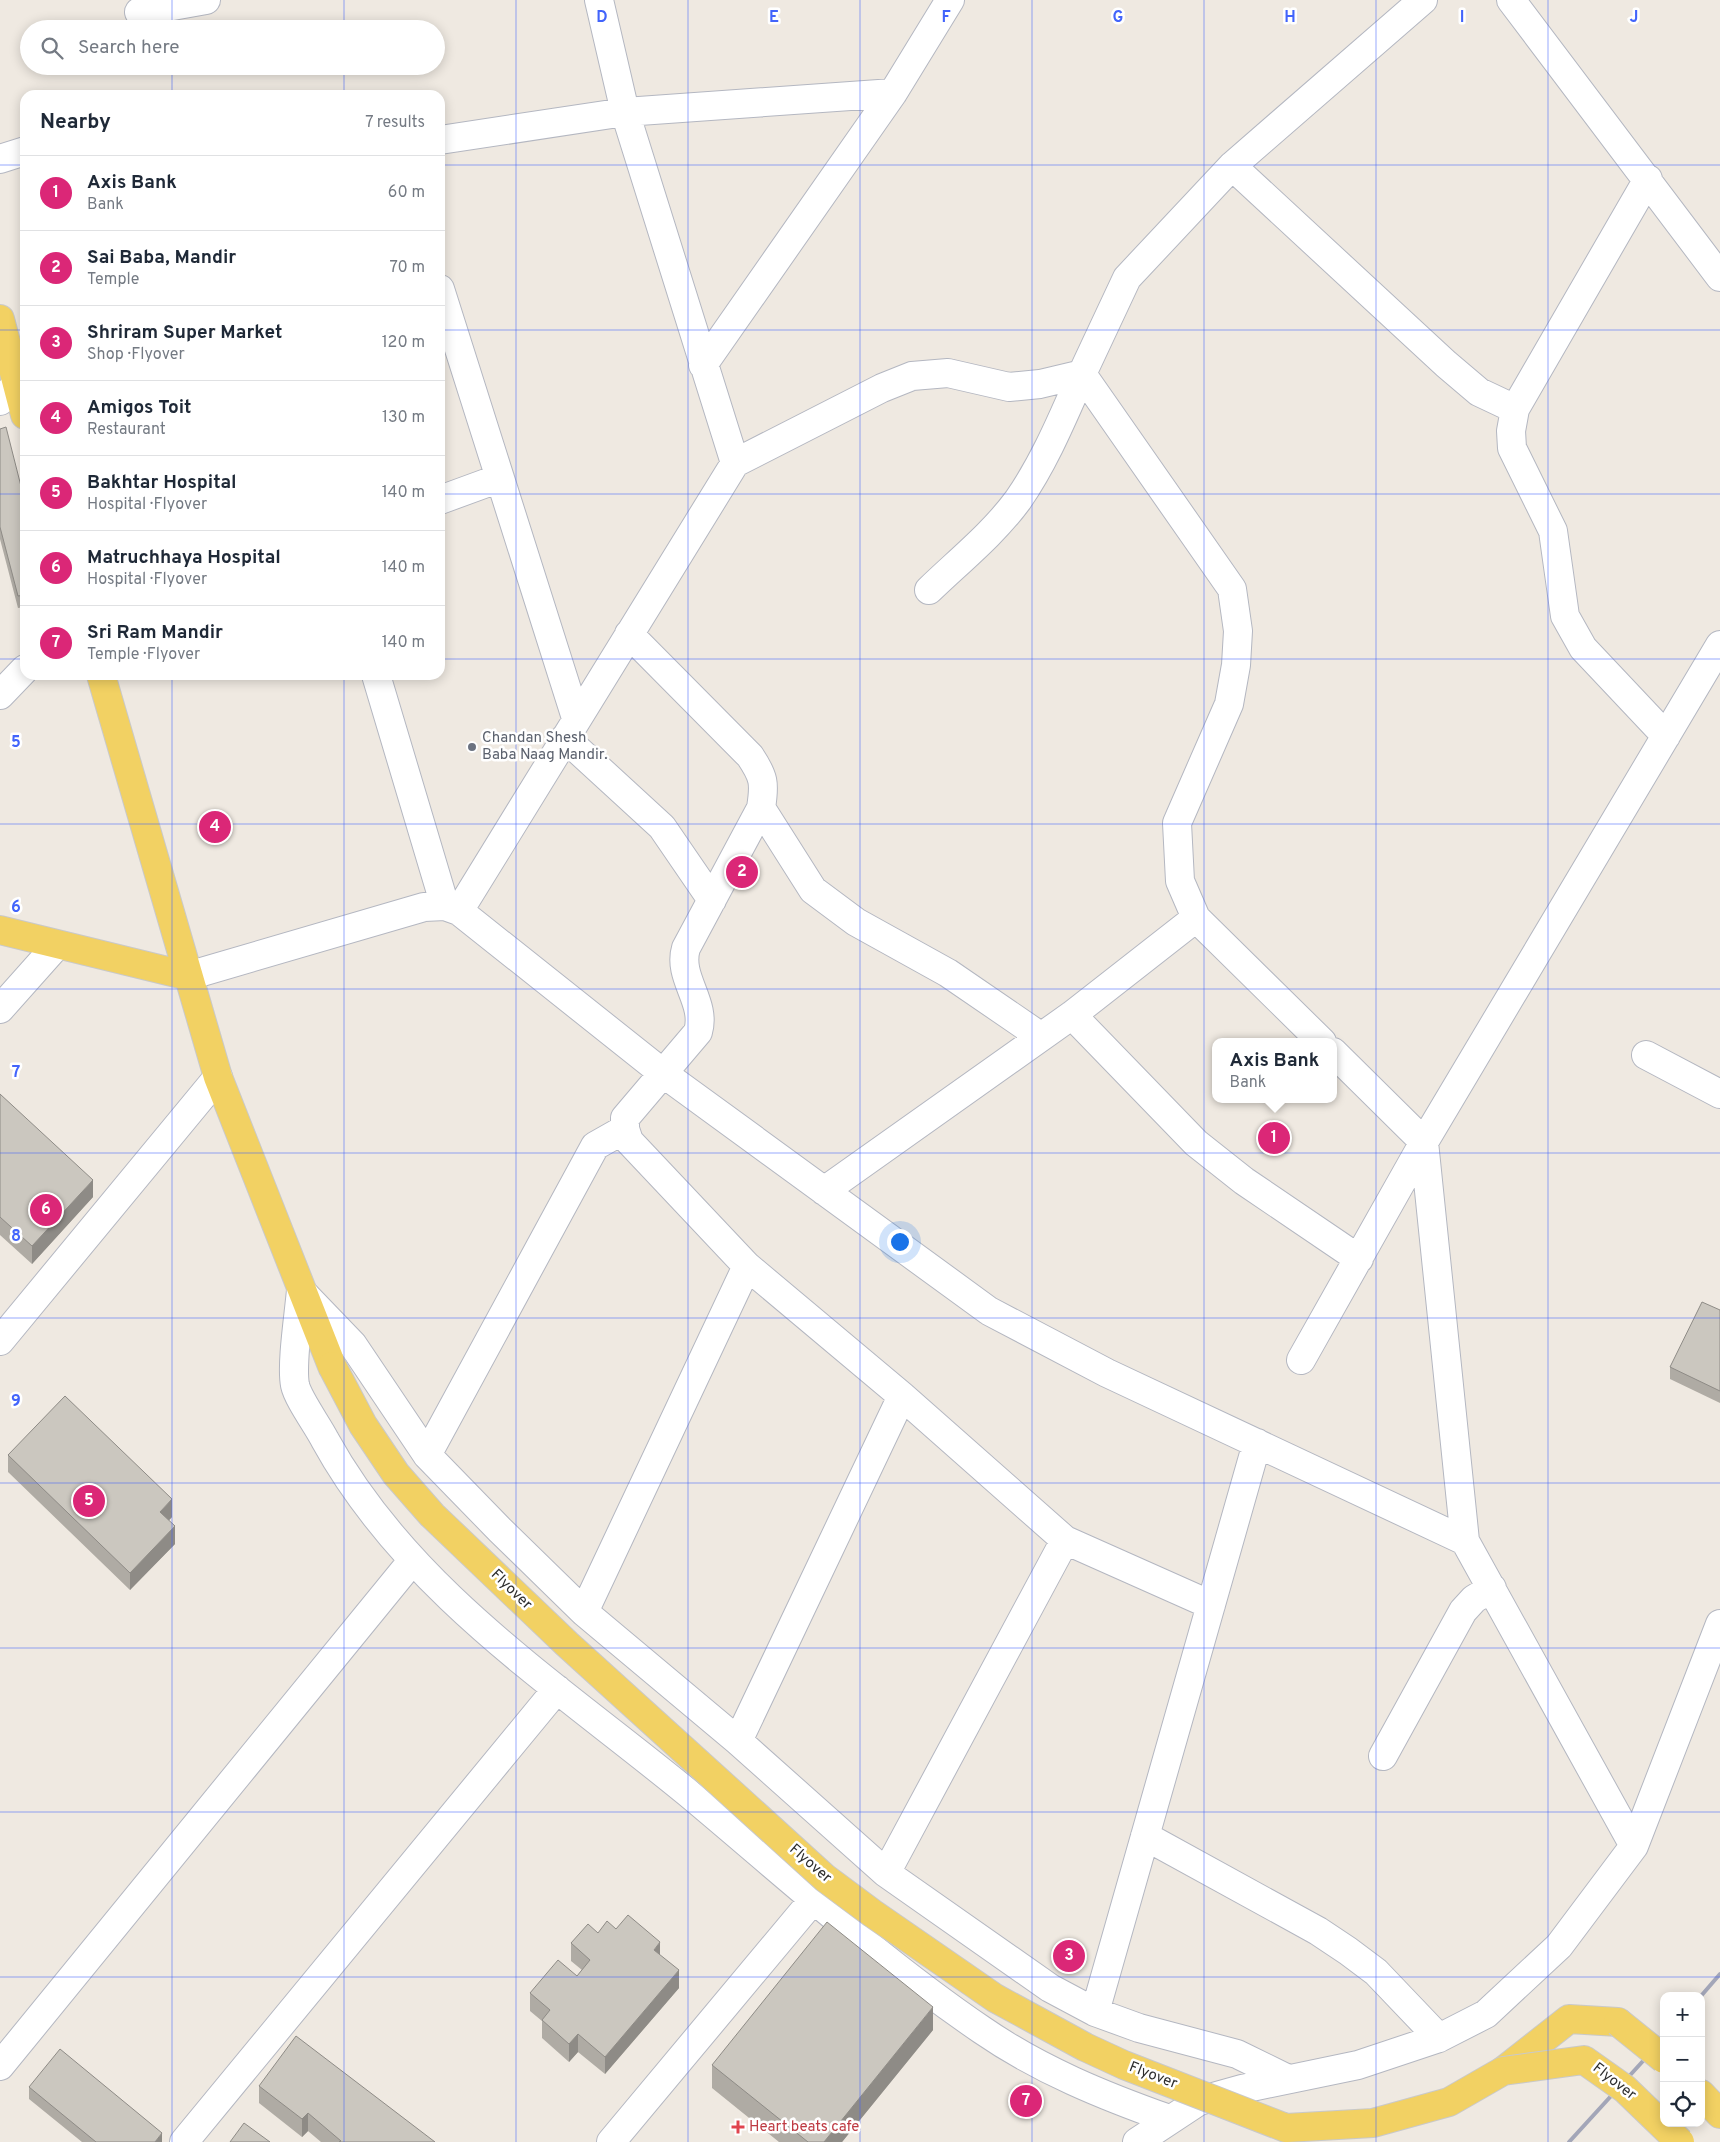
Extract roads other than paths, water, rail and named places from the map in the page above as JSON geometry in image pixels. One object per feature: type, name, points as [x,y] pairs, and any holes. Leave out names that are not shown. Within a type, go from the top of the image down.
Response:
[{"type":"main road","points":[[0,319],[8,393],[20,409]]},
{"type":"main road","name":"Flyover","points":[[102,680],[218,1077],[332,1366],[363,1425],[396,1474],[432,1515],[567,1644],[825,1878],[872,1914],[995,1998],[1085,2047],[1124,2065],[1286,2128],[1373,2123],[1449,2102],[1503,2071],[1569,2018],[1618,2022],[1660,2056]]},
{"type":"main road","points":[[0,930],[188,976]]},
{"type":"main road","name":"Flyover","points":[[1503,2071],[1584,2060],[1625,2088],[1680,2142]]},
{"type":"main road","points":[[1705,2098],[1720,2114]]},
{"type":"street","points":[[139,12],[206,0]]},
{"type":"street","points":[[599,0],[625,112],[735,463]]},
{"type":"street","points":[[703,365],[893,93],[950,0]]},
{"type":"street","points":[[929,590],[987,535],[1017,501],[1040,466],[1127,278],[1232,166],[1424,0]]},
{"type":"street","points":[[1511,0],[1648,179],[1720,277]]},
{"type":"street","points":[[445,139],[625,112],[893,93]]},
{"type":"street","points":[[0,159],[20,153]]},
{"type":"street","points":[[1232,166],[1446,364],[1479,392],[1516,409]]},
{"type":"street","points":[[1648,179],[1516,409],[1511,431],[1512,448],[1553,531],[1565,616],[1583,648],[1666,736]]},
{"type":"street","points":[[445,305],[500,478],[571,728],[662,827],[712,900]]},
{"type":"street","points":[[452,909],[571,728],[735,463],[882,388],[912,376],[948,373],[1009,387],[1040,384],[1082,374]]},
{"type":"street","points":[[1082,374],[1232,590],[1238,631],[1236,665],[1229,704],[1178,823],[1180,881],[1196,918],[1318,1038]]},
{"type":"street","points":[[445,498],[500,478]]},
{"type":"street","points":[[629,634],[750,756],[761,772],[765,786],[761,808],[686,948],[682,959],[701,1011],[701,1022],[698,1032],[625,1118],[625,1129],[629,1141],[747,1266],[902,1396],[1065,1540],[1211,1605]]},
{"type":"street","points":[[1301,1360],[1424,1142],[1720,645]]},
{"type":"street","points":[[0,695],[20,674]]},
{"type":"street","points":[[378,680],[452,909]]},
{"type":"street","points":[[761,808],[813,890],[856,922],[948,973],[1040,1036]]},
{"type":"street","points":[[188,976],[424,907],[452,909],[664,1074],[989,1311],[1107,1373],[1466,1541]]},
{"type":"street","points":[[824,1192],[1072,1014],[1196,918]]},
{"type":"street","points":[[0,1009],[57,945]]},
{"type":"street","points":[[1072,1014],[1196,1143],[1244,1182],[1359,1259]]},
{"type":"street","points":[[1646,1055],[1720,1094]]},
{"type":"street","points":[[1337,1056],[1424,1142],[1466,1541],[1634,1846]]},
{"type":"street","points":[[0,1341],[218,1077]]},
{"type":"street","points":[[427,1455],[595,1146],[625,1129]]},
{"type":"street","points":[[584,1612],[747,1266]]},
{"type":"street","points":[[301,1290],[354,1345],[427,1455],[584,1612],[738,1741],[886,1873],[1050,1988],[1095,2012],[1139,2028],[1237,2054],[1288,2079]]},
{"type":"street","points":[[301,1290],[295,1386],[344,1474],[390,1536],[412,1561],[451,1599],[556,1689],[688,1793],[872,1949],[983,2031],[1036,2062],[1090,2089],[1170,2119]]},
{"type":"street","points":[[738,1741],[902,1396]]},
{"type":"street","points":[[1095,2012],[1257,1443]]},
{"type":"street","points":[[886,1873],[1065,1540]]},
{"type":"street","points":[[0,2066],[412,1561]]},
{"type":"street","points":[[1383,1756],[1463,1611],[1474,1599],[1492,1588]]},
{"type":"street","points":[[1137,2142],[1199,2102],[1288,2079],[1358,2065],[1438,2038],[1486,2014],[1546,1960],[1634,1846],[1720,1624]]},
{"type":"street","points":[[184,2142],[556,1689]]},
{"type":"street","points":[[1145,1836],[1318,1931],[1348,1951],[1376,1972],[1438,2038]]},
{"type":"street","points":[[611,2142],[812,1900]]},
{"type":"railway","points":[[1704,1992],[1720,1974]]},
{"type":"railway","points":[[1569,2142],[1660,2042]]},
{"type":"place","name":"Chandan Shesh Baba Naag Mandir.","points":[[472,747]]},
{"type":"place","name":"Amigos Toit","points":[[215,827]]},
{"type":"place","name":"Sai Baba, Mandir","points":[[742,872]]},
{"type":"place","name":"Axis Bank","points":[[1274,1138]]},
{"type":"place","name":"Matruchhaya Hospital","points":[[46,1210]]},
{"type":"place","name":"Bakhtar Hospital","points":[[89,1501]]},
{"type":"place","name":"Shriram Super Market","points":[[1069,1956]]},
{"type":"place","name":"Sri Ram Mandir","points":[[1026,2101]]},
{"type":"place","name":"Heart beats cafe","points":[[738,2127]]}]
